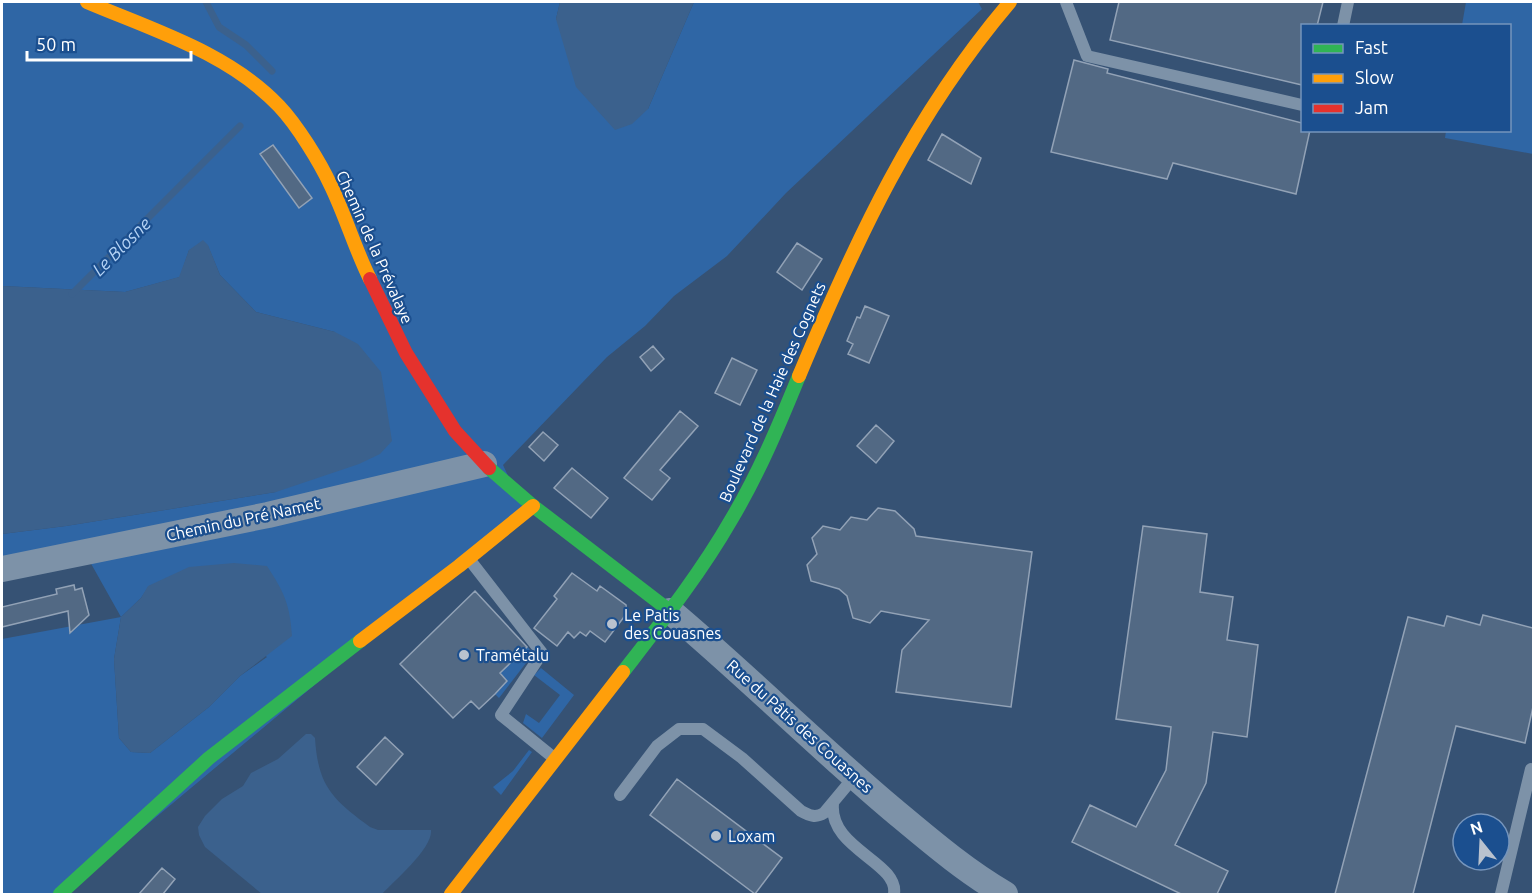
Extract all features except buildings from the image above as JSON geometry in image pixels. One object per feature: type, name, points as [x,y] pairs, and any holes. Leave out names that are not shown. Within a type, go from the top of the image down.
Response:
[{"type":"street","name":"Chemin de la Prévalaye","points":[[87,2],[192,46],[241,74],[279,106],[303,137],[331,185],[367,274],[406,353],[460,437]]},
{"type":"street","name":"Boulevard de la Haie des Cognets","points":[[451,894],[670,611],[695,577],[740,506],[797,384],[860,237],[913,136],[952,75],[1010,2]]},
{"type":"street","name":"Rue du Pâtis des Couasnes","points":[[460,437],[484,464],[533,506],[670,611],[723,656],[854,777],[923,834],[1005,894]]},
{"type":"street","name":"Chemin du Pré Namet","points":[[2,569],[268,515],[484,464]]},
{"type":"street","points":[[60,894],[159,802],[231,740],[469,558],[533,506]]},
{"type":"lane","points":[[1066,2],[1087,56],[1301,105]]},
{"type":"lane","points":[[1343,24],[1348,2]]},
{"type":"lane","points":[[469,558],[542,653],[501,715],[555,759]]},
{"type":"lane","points":[[620,795],[657,746],[679,729],[703,729],[742,758],[801,811],[812,816],[819,816],[833,804],[854,777]]},
{"type":"lane","points":[[1501,894],[1531,769]]},
{"type":"lane","points":[[833,804],[832,814],[837,828],[847,840],[891,878],[894,894]]},
{"type":"shaded area","points":[[2,2],[560,2],[556,19],[648,109],[694,2],[978,2],[982,9],[786,193],[727,256],[674,296],[645,326],[607,357],[503,465],[524,510],[64,894],[2,894],[2,639],[121,617],[80,544],[2,559],[2,534],[276,492],[335,332],[256,312],[220,275],[208,246],[189,250],[180,277],[125,292],[2,286]],"holes":[[[167,579],[267,657],[240,676],[209,707],[150,753],[131,752],[119,738],[114,659],[121,617],[141,598],[149,586]]]},
{"type":"shaded area","points":[[560,2],[694,2],[648,109],[632,124],[615,130],[576,87],[556,19]]},
{"type":"shaded area","points":[[1466,2],[1533,2],[1533,154],[1445,138],[1446,132],[1511,132],[1511,24],[1462,24]]},
{"type":"shaded area","points":[[203,240],[208,245],[220,275],[256,312],[335,332],[358,344],[381,372],[392,441],[380,454],[359,464],[276,492],[2,534],[2,286],[125,292],[179,277],[189,250]]},
{"type":"shaded area","points":[[234,563],[267,566],[285,599],[290,615],[292,636],[240,676],[209,707],[150,753],[131,752],[119,738],[114,659],[121,617],[141,598],[148,586],[189,567]]},
{"type":"shaded area","points":[[527,646],[533,654],[499,698],[495,694],[507,681],[500,673]]},
{"type":"shaded area","points":[[541,668],[574,695],[542,738],[523,723],[526,714],[539,723],[560,695],[534,675]]},
{"type":"shaded area","points":[[306,734],[311,734],[315,738],[320,768],[329,790],[346,808],[370,827],[378,830],[431,830],[426,846],[420,854],[382,894],[262,894],[205,847],[199,835],[198,827],[205,816],[222,799],[243,786],[251,773],[278,759]]},
{"type":"shaded area","points":[[529,750],[532,752],[501,795],[493,787],[513,771]]},
{"type":"waterway","name":"Le Blosne","points":[[206,2],[219,27],[246,45],[272,71]]},
{"type":"waterway","name":"Le Blosne","points":[[72,294],[240,126]]},
{"type":"traffic: fast","points":[[623,672],[666,617],[731,520],[759,468],[799,376]]},
{"type":"traffic: fast","points":[[489,468],[533,506],[670,611]]},
{"type":"traffic: fast","points":[[60,894],[209,758],[360,641]]},
{"type":"traffic: slow","points":[[87,2],[164,33],[214,57],[259,87],[279,106],[300,133],[326,176],[370,279]]},
{"type":"traffic: slow","points":[[799,376],[842,276],[890,181],[944,89],[975,45],[1010,2]]},
{"type":"traffic: slow","points":[[360,641],[533,506]]},
{"type":"traffic: slow","points":[[451,894],[623,672]]},
{"type":"traffic: jam","points":[[370,279],[406,353],[455,431],[489,468]]},
{"type":"place","name":"Le Patis des Couasnes","points":[[612,624]]},
{"type":"place","name":"Tramétalu","points":[[464,655]]},
{"type":"place","name":"Loxam","points":[[716,836]]}]
